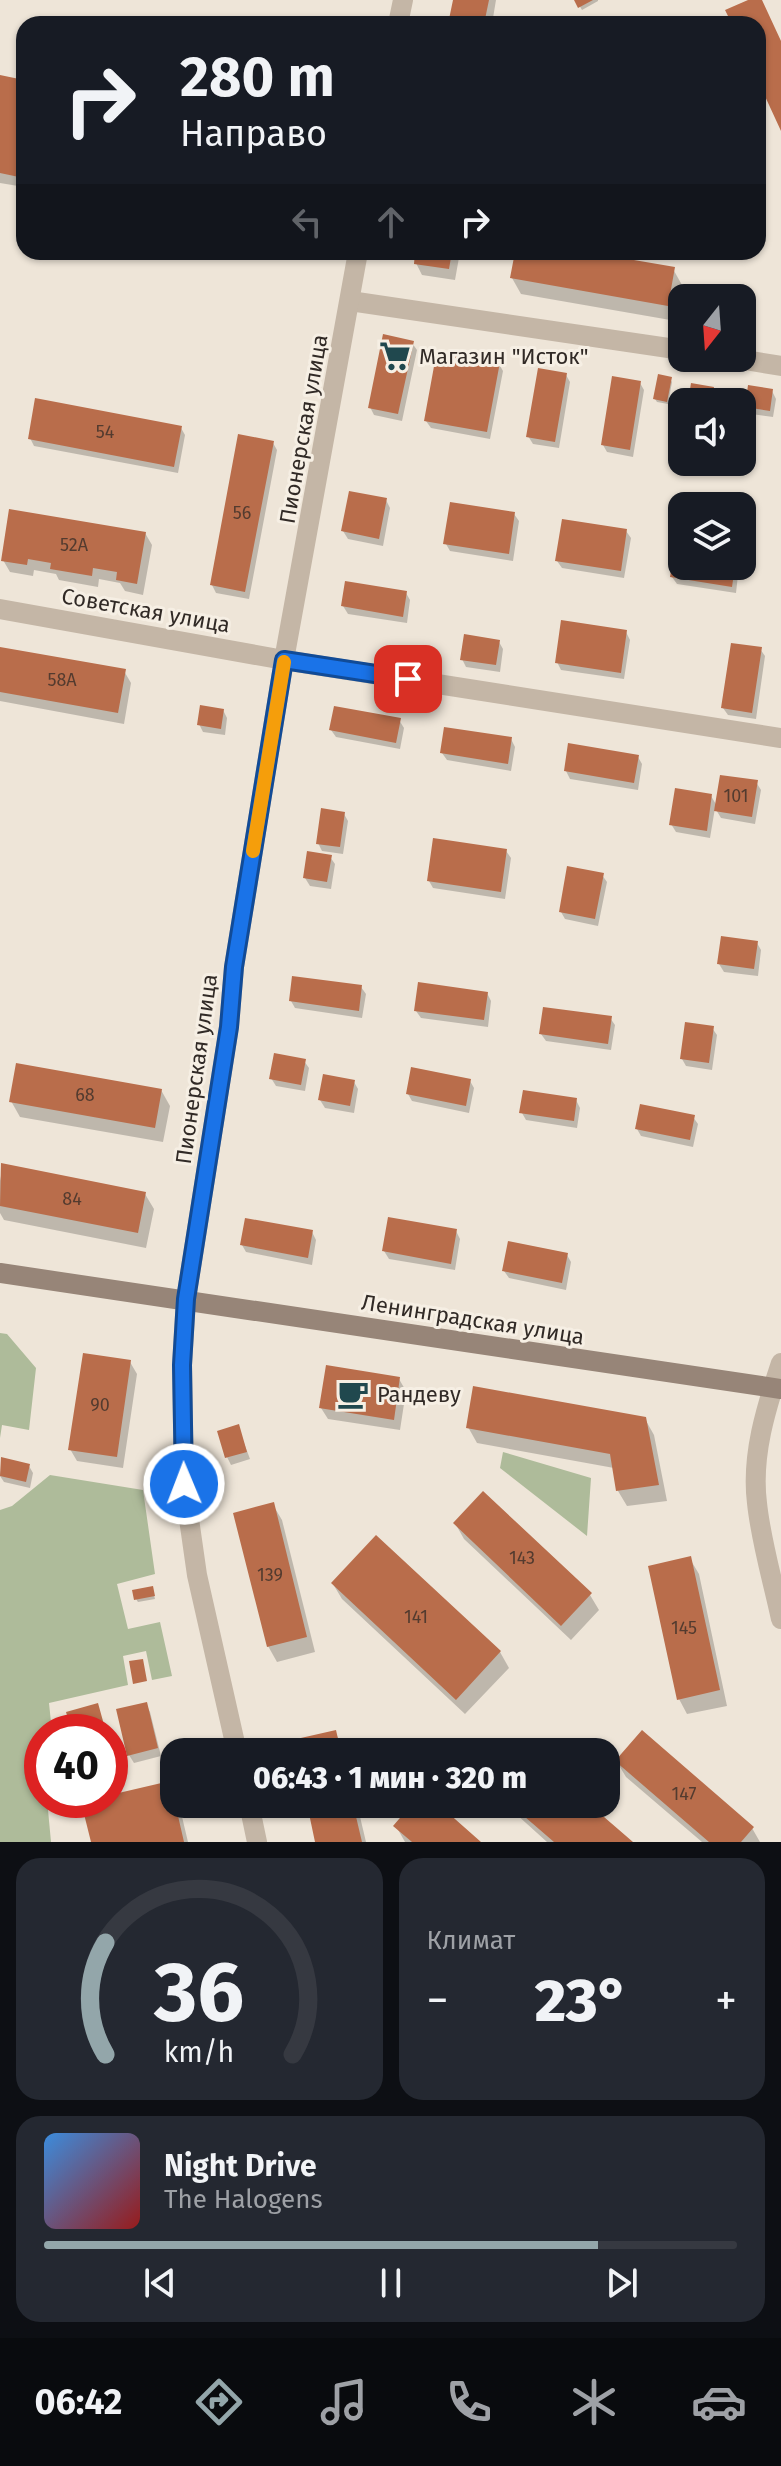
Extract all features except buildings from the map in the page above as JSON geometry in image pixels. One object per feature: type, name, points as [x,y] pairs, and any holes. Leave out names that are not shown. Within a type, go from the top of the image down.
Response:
[{"type":"main road","name":"Ленинградская улица","points":[[0,1273],[777,1389]]},
{"type":"street","name":"Пионерская улица","points":[[234,1738],[197,1575],[184,1484],[182,1365],[186,1299],[229,1027],[236,953],[284,660],[357,260]]},
{"type":"street","points":[[350,301],[668,348]]},
{"type":"street","points":[[756,362],[781,366]]},
{"type":"street","name":"Советская улица","points":[[0,609],[284,660],[781,738]]},
{"type":"street","points":[[781,1363],[777,1389],[757,1458],[757,1502],[781,1619]]},
{"type":"street","points":[[252,1818],[257,1842]]},
{"type":"green space","points":[[0,1333],[7,1334],[36,1368],[29,1430],[2,1425],[0,1438]]},
{"type":"green space","points":[[503,1452],[591,1478],[587,1536],[500,1468]]},
{"type":"green space","points":[[50,1475],[143,1490],[155,1574],[117,1584],[128,1629],[160,1622],[172,1676],[152,1680],[146,1651],[123,1656],[128,1685],[49,1703],[50,1714],[24,1714],[24,1818],[49,1818],[51,1842],[0,1842],[0,1510],[12,1506]]},
{"type":"slow traffic","points":[[253,851],[284,662]]},
{"type":"place","name":"Магазин \"Исток\"","points":[[395,356]]},
{"type":"place","name":"Рандеву","points":[[353,1394]]},
{"type":"route","points":[[184,1484],[182,1365],[186,1299],[229,1027],[234,967],[284,660],[408,679]]}]
